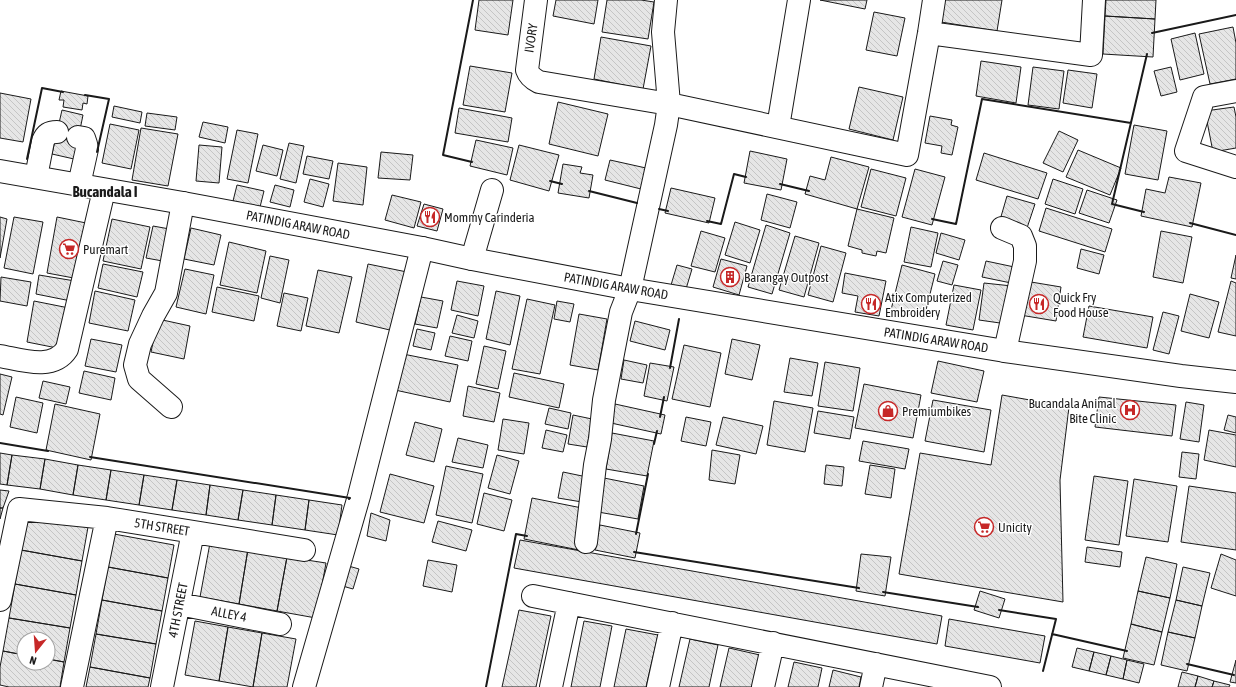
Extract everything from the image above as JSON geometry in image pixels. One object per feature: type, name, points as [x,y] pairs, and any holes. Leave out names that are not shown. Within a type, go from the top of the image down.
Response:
[{"type":"street","name":"IVORY","points":[[536,0],[527,64],[527,70],[533,79],[539,82],[669,104]]},
{"type":"street","points":[[586,542],[604,400],[621,312],[630,289],[666,125],[669,104],[663,32],[666,0]]},
{"type":"street","points":[[778,127],[799,0]]},
{"type":"street","points":[[669,104],[907,155],[934,0]]},
{"type":"street","points":[[929,33],[1091,55],[1094,0]]},
{"type":"street","points":[[1236,91],[1204,97],[1186,151],[1236,166]]},
{"type":"street","points":[[36,177],[45,136],[50,132],[57,132]]},
{"type":"street","points":[[78,137],[84,138],[87,149],[79,185]]},
{"type":"street","name":"PATINDIG ARAW ROAD","points":[[0,171],[183,203],[630,289],[1005,351],[1174,375],[1236,382]]},
{"type":"street","points":[[0,356],[42,363],[53,361],[63,356],[67,349],[104,190]]},
{"type":"street","points":[[472,259],[492,190]]},
{"type":"street","points":[[171,407],[139,379],[135,365],[140,344],[166,293],[183,203]]},
{"type":"street","points":[[1002,228],[1021,236],[1025,246],[1025,261],[1005,351]]},
{"type":"street","points":[[304,687],[359,496],[422,248]]},
{"type":"street","name":"5TH STREET","points":[[0,600],[19,508],[107,518],[304,550]]},
{"type":"street","points":[[72,687],[107,518]]},
{"type":"street","name":"4TH STREET","points":[[162,687],[193,532]]},
{"type":"street","points":[[533,596],[990,687]]},
{"type":"street","points":[[551,687],[569,603]]},
{"type":"street","name":"ALLEY 4","points":[[179,604],[280,624]]},
{"type":"street","points":[[658,687],[672,623]]},
{"type":"street","points":[[763,687],[773,643]]},
{"type":"street","points":[[871,687],[876,664]]},
{"type":"building","points":[[479,0],[513,0],[508,35],[475,30]]},
{"type":"building","points":[[556,0],[598,0],[594,24],[553,16]]},
{"type":"building","points":[[607,0],[641,0],[654,2],[648,39],[602,32]]},
{"type":"building","points":[[820,0],[867,0],[865,9]]},
{"type":"building","points":[[945,0],[1002,0],[997,31],[941,22]]},
{"type":"building","points":[[1106,0],[1156,0],[1155,19],[1105,16]]},
{"type":"building","points":[[874,12],[905,18],[897,56],[866,50]]},
{"type":"building","points":[[1105,16],[1155,19],[1153,57],[1103,54]]},
{"type":"building","points":[[1233,27],[1236,43],[1236,79],[1210,84],[1199,34]]},
{"type":"building","points":[[1195,33],[1204,74],[1180,80],[1171,39]]},
{"type":"building","points":[[601,37],[651,46],[643,89],[594,79]]},
{"type":"building","points":[[981,61],[1021,67],[1016,103],[976,96]]},
{"type":"building","points":[[470,66],[512,73],[505,112],[463,105]]},
{"type":"building","points":[[1033,67],[1064,71],[1059,109],[1028,105]]},
{"type":"building","points":[[1171,67],[1177,92],[1161,96],[1154,71]]},
{"type":"building","points":[[1068,70],[1097,74],[1092,108],[1063,103]]},
{"type":"building","points":[[859,87],[903,97],[893,140],[849,129]]},
{"type":"building","points":[[61,91],[88,96],[87,104],[83,103],[82,110],[63,107],[64,100],[59,100]]},
{"type":"building","points":[[0,93],[31,99],[23,142],[0,138]]},
{"type":"building","points":[[558,102],[608,114],[598,156],[549,144]]},
{"type":"building","points":[[114,106],[142,112],[140,123],[112,117]]},
{"type":"building","points":[[1234,107],[1236,117],[1236,148],[1213,152],[1205,111]]},
{"type":"building","points":[[459,108],[512,118],[508,142],[455,133]]},
{"type":"building","points":[[62,110],[83,115],[74,159],[52,154]]},
{"type":"building","points":[[147,113],[177,117],[175,130],[145,126]]},
{"type":"building","points":[[930,116],[952,120],[951,125],[958,127],[952,155],[941,153],[942,146],[925,143]]},
{"type":"building","points":[[203,122],[228,127],[225,143],[199,137]]},
{"type":"building","points":[[110,124],[139,130],[131,169],[102,163]]},
{"type":"building","points":[[1134,125],[1167,131],[1158,180],[1125,174]]},
{"type":"building","points":[[141,128],[178,134],[168,186],[132,180]]},
{"type":"building","points":[[237,130],[258,134],[248,183],[227,179]]},
{"type":"building","points":[[1059,131],[1078,140],[1063,172],[1043,163]]},
{"type":"building","points":[[476,140],[513,148],[507,175],[470,166]]},
{"type":"building","points":[[289,143],[304,146],[296,183],[280,179]]},
{"type":"building","points":[[199,145],[222,147],[219,183],[196,181]]},
{"type":"building","points":[[263,145],[283,150],[277,176],[256,171]]},
{"type":"building","points":[[519,145],[559,155],[549,191],[510,180]]},
{"type":"building","points":[[1078,150],[1121,168],[1110,195],[1066,177]]},
{"type":"building","points":[[750,151],[787,159],[781,190],[744,183]]},
{"type":"building","points":[[381,152],[413,155],[410,180],[378,178]]},
{"type":"building","points":[[984,153],[1047,173],[1038,199],[976,180]]},
{"type":"building","points":[[307,156],[333,161],[329,179],[303,174]]},
{"type":"building","points":[[831,157],[869,167],[857,209],[805,194],[810,176],[825,180]]},
{"type":"building","points":[[610,160],[646,168],[641,189],[605,180]]},
{"type":"building","points":[[338,163],[367,167],[363,205],[333,201]]},
{"type":"building","points":[[563,164],[582,167],[580,173],[593,175],[589,198],[558,193]]},
{"type":"building","points":[[871,169],[906,178],[896,216],[861,207]]},
{"type":"building","points":[[915,169],[945,177],[932,225],[902,217]]},
{"type":"building","points":[[1169,177],[1201,183],[1192,227],[1141,216],[1146,189],[1165,193]]},
{"type":"building","points":[[310,179],[329,184],[323,207],[304,202]]},
{"type":"building","points":[[1053,179],[1083,189],[1075,214],[1045,204]]},
{"type":"building","points":[[237,185],[264,191],[260,207],[233,201]]},
{"type":"building","points":[[275,185],[294,190],[290,207],[270,202]]},
{"type":"building","points":[[671,188],[715,198],[709,223],[665,213]]},
{"type":"building","points":[[1087,190],[1117,200],[1109,223],[1079,213]]},
{"type":"building","points":[[767,194],[797,202],[790,228],[761,220]]},
{"type":"building","points":[[392,195],[421,202],[414,228],[385,220]]},
{"type":"building","points":[[1007,196],[1035,204],[1027,228],[1000,220]]},
{"type":"building","name":"Mommy Carinderia","points":[[424,204],[443,209],[437,231],[417,226]]},
{"type":"building","points":[[1046,208],[1112,229],[1105,252],[1039,231]]},
{"type":"building","points":[[857,209],[894,218],[886,253],[877,251],[876,256],[862,253],[862,250],[848,246]]},
{"type":"building","points":[[0,217],[7,219],[0,258]]},
{"type":"building","points":[[14,217],[43,222],[33,274],[4,268]]},
{"type":"building","name":"Puremart","points":[[57,217],[91,224],[79,279],[47,273]]},
{"type":"building","points":[[112,219],[150,227],[141,269],[103,261]]},
{"type":"building","points":[[735,222],[760,230],[750,263],[725,255]]},
{"type":"building","points":[[766,225],[790,233],[772,294],[748,287]]},
{"type":"building","points":[[153,226],[175,230],[168,262],[146,258]]},
{"type":"building","points":[[911,227],[938,233],[931,267],[904,262]]},
{"type":"building","points":[[191,228],[221,235],[214,265],[184,259]]},
{"type":"building","points":[[701,231],[725,238],[715,272],[691,266]]},
{"type":"building","points":[[1161,231],[1192,237],[1183,283],[1153,277]]},
{"type":"building","points":[[941,233],[965,240],[959,260],[936,253]]},
{"type":"building","points":[[795,236],[819,243],[804,297],[779,290]]},
{"type":"building","points":[[229,242],[266,251],[257,293],[220,285]]},
{"type":"building","points":[[821,246],[846,253],[833,302],[808,295]]},
{"type":"building","points":[[1081,249],[1104,255],[1099,274],[1077,268]]},
{"type":"building","points":[[1236,255],[1236,279],[1231,278]]},
{"type":"building","points":[[270,256],[289,260],[280,303],[261,298]]},
{"type":"building","name":"Barangay Outpost","points":[[721,259],[747,266],[739,295],[713,287]]},
{"type":"building","points":[[943,261],[958,265],[952,285],[937,281]]},
{"type":"building","points":[[986,261],[1019,268],[1016,284],[982,277]]},
{"type":"building","points":[[103,264],[143,272],[137,297],[98,288]]},
{"type":"building","points":[[368,264],[407,272],[394,331],[356,322]]},
{"type":"building","points":[[677,265],[692,269],[686,289],[671,285]]},
{"type":"building","points":[[902,265],[935,274],[924,318],[891,310]]},
{"type":"building","points":[[185,269],[214,275],[206,314],[176,307]]},
{"type":"building","points":[[318,270],[352,277],[339,333],[306,326]]},
{"type":"building","points":[[845,273],[886,281],[879,316],[855,312],[858,296],[842,293]]},
{"type":"building","points":[[39,275],[75,281],[71,301],[36,294]]},
{"type":"building","points":[[1,277],[31,282],[27,306],[0,301]]},
{"type":"building","points":[[457,281],[484,286],[478,316],[451,310]]},
{"type":"building","points":[[1025,281],[1061,287],[1056,321],[1020,315]]},
{"type":"building","points":[[1231,281],[1236,283],[1236,336],[1218,332]]},
{"type":"building","points":[[984,283],[1012,286],[1007,324],[979,320]]},
{"type":"building","points":[[954,285],[981,290],[973,330],[946,325]]},
{"type":"building","points":[[217,287],[259,296],[254,321],[212,312]]},
{"type":"building","points":[[95,291],[135,300],[128,331],[89,323]]},
{"type":"building","points":[[496,291],[520,296],[510,345],[486,339]]},
{"type":"building","points":[[284,293],[308,298],[301,331],[277,326]]},
{"type":"building","points":[[1190,294],[1219,302],[1209,338],[1181,331]]},
{"type":"building","points":[[421,297],[443,301],[437,328],[415,324]]},
{"type":"building","points":[[527,299],[555,305],[540,374],[512,369]]},
{"type":"building","points":[[34,301],[69,308],[62,349],[27,342]]},
{"type":"building","points":[[557,301],[574,304],[570,322],[554,319]]},
{"type":"building","points":[[1089,306],[1153,317],[1147,348],[1083,337]]},
{"type":"building","points":[[1163,312],[1179,316],[1169,354],[1153,350]]},
{"type":"building","points":[[579,314],[607,319],[598,370],[570,365]]},
{"type":"building","points":[[457,315],[478,321],[474,338],[452,333]]},
{"type":"building","points":[[158,319],[190,326],[184,359],[151,352]]},
{"type":"building","points":[[635,321],[670,330],[665,350],[630,341]]},
{"type":"building","points":[[417,329],[435,333],[431,350],[413,346]]},
{"type":"building","points":[[450,336],[472,341],[468,361],[445,356]]},
{"type":"building","points":[[91,339],[122,345],[116,372],[85,366]]},
{"type":"building","points":[[732,339],[760,345],[752,380],[725,374]]},
{"type":"building","points":[[684,345],[721,353],[710,407],[672,399]]},
{"type":"building","points":[[484,346],[506,351],[498,389],[476,384]]},
{"type":"building","points":[[403,354],[458,365],[450,402],[395,390]]},
{"type":"building","points":[[790,358],[818,363],[812,396],[784,392]]},
{"type":"building","points":[[624,360],[647,365],[643,383],[621,379]]},
{"type":"building","points":[[938,361],[984,371],[977,402],[931,393]]},
{"type":"building","points":[[825,362],[860,368],[853,411],[818,406]]},
{"type":"building","points":[[650,363],[674,367],[667,401],[644,396]]},
{"type":"building","points":[[84,371],[115,378],[111,400],[79,393]]},
{"type":"building","points":[[514,373],[564,384],[559,408],[509,397]]},
{"type":"building","points":[[0,374],[12,377],[3,415],[0,414]]},
{"type":"building","points":[[43,381],[70,387],[66,404],[39,398]]},
{"type":"building","name":"Premiumbikes","points":[[864,384],[921,395],[913,438],[855,428]]},
{"type":"building","points":[[468,386],[500,393],[494,422],[463,416]]},
{"type":"building","name":"Unicity","points":[[1002,395],[1069,407],[1060,480],[1063,602],[899,574],[920,453],[991,465]]},
{"type":"building","points":[[16,397],[43,403],[37,433],[10,427]]},
{"type":"building","points":[[1099,397],[1176,405],[1172,436],[1095,427]]},
{"type":"building","points":[[933,400],[991,410],[984,452],[925,441]]},
{"type":"building","points":[[774,401],[813,408],[805,452],[767,445]]},
{"type":"building","points":[[1186,402],[1204,405],[1199,442],[1180,439]]},
{"type":"building","points":[[55,404],[100,414],[91,460],[46,450]]},
{"type":"building","points":[[615,404],[665,415],[661,434],[611,423]]},
{"type":"building","points":[[549,408],[571,413],[568,429],[545,424]]},
{"type":"building","points":[[818,411],[854,417],[850,439],[814,433]]},
{"type":"building","points":[[573,415],[592,419],[587,447],[568,444]]},
{"type":"building","points":[[1228,415],[1236,417],[1236,433],[1224,430]]},
{"type":"building","points":[[686,417],[711,422],[706,446],[681,441]]},
{"type":"building","points":[[723,417],[763,426],[756,454],[716,445]]},
{"type":"building","points":[[503,419],[529,423],[524,454],[498,450]]},
{"type":"building","points":[[415,422],[442,429],[434,462],[406,455]]},
{"type":"building","points":[[546,430],[567,435],[563,452],[542,448]]},
{"type":"building","points":[[1209,430],[1236,435],[1236,467],[1204,460]]},
{"type":"building","points":[[612,433],[654,441],[647,476],[606,469]]},
{"type":"building","points":[[458,438],[488,445],[483,468],[452,462]]},
{"type":"building","points":[[863,441],[909,449],[905,469],[859,461]]},
{"type":"building","points":[[712,450],[740,455],[735,484],[709,480]]},
{"type":"building","points":[[1182,452],[1199,454],[1196,479],[1179,477]]},
{"type":"building","points":[[0,453],[12,455],[7,485],[0,484]]},
{"type":"building","points":[[12,455],[45,459],[40,489],[7,485]]},
{"type":"building","points":[[497,455],[519,461],[510,494],[488,488]]},
{"type":"building","points":[[45,459],[78,465],[73,495],[40,489]]},
{"type":"building","points":[[78,465],[111,470],[106,500],[73,495]]},
{"type":"building","points":[[826,465],[844,467],[842,486],[824,484]]},
{"type":"building","points":[[870,465],[895,469],[891,498],[865,494]]},
{"type":"building","points":[[446,466],[483,474],[472,523],[436,515]]},
{"type":"building","points":[[111,470],[144,475],[139,505],[106,500]]},
{"type":"building","points":[[563,472],[587,477],[582,502],[558,498]]},
{"type":"building","points":[[390,474],[434,486],[424,523],[380,512]]},
{"type":"building","points":[[144,475],[177,480],[172,510],[139,505]]},
{"type":"building","points":[[1094,476],[1128,481],[1119,545],[1085,540]]},
{"type":"building","points":[[604,478],[644,486],[638,519],[598,512]]},
{"type":"building","points":[[1134,479],[1177,486],[1168,542],[1126,536]]},
{"type":"building","points":[[177,480],[210,485],[206,515],[172,510]]},
{"type":"building","points":[[210,485],[243,490],[238,520],[206,515]]},
{"type":"building","points":[[1189,486],[1236,493],[1236,550],[1181,542]]},
{"type":"building","points":[[0,490],[9,491],[3,508],[0,508]]},
{"type":"building","points":[[243,490],[276,495],[272,525],[238,520]]},
{"type":"building","points":[[484,493],[512,500],[504,531],[477,524]]},
{"type":"building","points":[[276,495],[309,500],[305,530],[272,525]]},
{"type":"building","points":[[532,498],[587,509],[579,550],[524,539]]},
{"type":"building","points":[[309,500],[342,505],[338,535],[305,530]]},
{"type":"building","points":[[0,508],[3,508],[0,519]]},
{"type":"building","points":[[371,513],[390,520],[386,541],[367,536]]},
{"type":"building","points":[[27,516],[88,527],[82,561],[21,550]]},
{"type":"building","points":[[438,521],[472,530],[466,551],[432,542]]},
{"type":"building","points":[[600,525],[640,533],[635,558],[595,550]]},
{"type":"building","points":[[114,534],[174,545],[168,578],[108,567]]},
{"type":"building","points":[[520,540],[942,616],[937,644],[514,568]]},
{"type":"building","points":[[210,543],[248,549],[239,604],[200,597]]},
{"type":"building","points":[[1087,547],[1122,552],[1120,567],[1085,562]]},
{"type":"building","points":[[248,549],[287,557],[277,611],[239,604]]},
{"type":"building","points":[[21,550],[82,561],[76,595],[15,584]]},
{"type":"building","points":[[861,554],[891,557],[885,596],[856,591]]},
{"type":"building","points":[[1221,554],[1236,560],[1236,596],[1211,588]]},
{"type":"building","points":[[287,557],[326,563],[316,618],[277,611]]},
{"type":"building","points":[[1146,557],[1177,564],[1170,598],[1138,591]]},
{"type":"building","points":[[428,560],[457,565],[452,592],[423,586]]},
{"type":"building","points":[[345,565],[359,569],[353,589],[339,585]]},
{"type":"building","points":[[108,567],[168,578],[162,611],[102,600]]},
{"type":"building","points":[[1183,567],[1210,573],[1202,606],[1176,600]]},
{"type":"building","points":[[15,584],[76,595],[70,628],[9,618]]},
{"type":"building","points":[[980,591],[1005,599],[999,618],[974,610]]},
{"type":"building","points":[[1138,591],[1170,598],[1162,632],[1131,624]]},
{"type":"building","points":[[102,600],[162,611],[156,644],[96,634]]},
{"type":"building","points":[[1176,600],[1202,606],[1195,638],[1168,632]]},
{"type":"building","points":[[519,610],[551,616],[536,687],[502,687]]},
{"type":"building","points":[[9,618],[70,628],[64,662],[56,660],[56,631],[16,631],[16,653],[3,651]]},
{"type":"building","points":[[949,619],[1045,636],[1040,663],[945,646]]},
{"type":"building","points":[[195,621],[228,627],[219,681],[185,675]]},
{"type":"building","points":[[584,621],[612,626],[600,687],[571,687]]},
{"type":"building","points":[[1131,624],[1162,632],[1154,665],[1123,658]]},
{"type":"building","points":[[228,627],[262,633],[253,687],[219,681]]},
{"type":"building","points":[[626,629],[658,635],[646,687],[614,687]]},
{"type":"building","points":[[1168,632],[1195,638],[1187,671],[1161,665]]},
{"type":"building","points":[[262,633],[296,639],[287,687],[253,687]]},
{"type":"building","points":[[96,634],[156,644],[150,678],[90,667]]},
{"type":"building","points":[[690,639],[718,645],[709,687],[679,687]]},
{"type":"building","points":[[729,648],[760,655],[753,687],[720,687]]},
{"type":"building","points":[[1077,648],[1094,652],[1089,671],[1072,667]]},
{"type":"building","points":[[3,651],[16,653],[16,671],[56,671],[56,660],[64,662],[60,687],[9,687],[0,685],[0,667]]},
{"type":"building","points":[[1094,652],[1111,656],[1106,675],[1089,671]]},
{"type":"building","points":[[1111,656],[1127,660],[1123,679],[1106,675]]},
{"type":"building","points":[[1127,660],[1144,664],[1139,683],[1123,679]]},
{"type":"building","points":[[1236,660],[1236,683],[1230,682]]},
{"type":"building","points":[[794,662],[822,668],[818,687],[788,687]]},
{"type":"building","points":[[90,667],[150,678],[148,687],[86,687]]},
{"type":"building","points":[[833,670],[861,677],[859,687],[829,687]]},
{"type":"building","points":[[1182,672],[1198,676],[1195,687],[1178,687]]},
{"type":"building","points":[[1198,676],[1214,681],[1212,687],[1195,687]]},
{"type":"building","points":[[1214,681],[1230,685],[1229,687],[1212,687]]},
{"type":"wall","points":[[472,162],[443,155],[473,0]]},
{"type":"wall","points":[[1152,33],[1236,15]]},
{"type":"wall","points":[[1144,212],[1112,204],[1147,54]]},
{"type":"wall","points":[[27,159],[42,88],[63,92]]},
{"type":"wall","points":[[85,95],[109,99],[97,152]]},
{"type":"wall","points":[[932,219],[956,224],[982,99],[1131,123]]},
{"type":"wall","points":[[707,221],[721,224],[734,174],[746,177]]},
{"type":"wall","points":[[550,181],[562,184]]},
{"type":"wall","points":[[780,184],[809,191]]},
{"type":"wall","points":[[589,191],[637,203]]},
{"type":"wall","points":[[659,209],[668,211]]},
{"type":"wall","points":[[1190,223],[1236,235]]},
{"type":"wall","points":[[670,368],[679,319]]},
{"type":"wall","points":[[660,417],[664,397]]},
{"type":"wall","points":[[654,444],[657,431]]},
{"type":"wall","points":[[0,443],[48,451]]},
{"type":"wall","points":[[90,457],[350,498],[349,499]]},
{"type":"wall","points":[[636,534],[648,474]]},
{"type":"wall","points":[[486,687],[516,534],[527,536]]},
{"type":"wall","points":[[634,552],[859,588]]},
{"type":"wall","points":[[883,592],[978,607]]},
{"type":"wall","points":[[999,610],[1056,619],[1043,671]]},
{"type":"wall","points":[[1052,634],[1127,651]]},
{"type":"wall","points":[[1187,664],[1234,675]]},
{"type":"place","name":"Mommy Carinderia","points":[[430,217]]},
{"type":"place","name":"Puremart","points":[[69,249]]},
{"type":"place","name":"Barangay Outpost","points":[[730,277]]},
{"type":"place","name":"Atix Computerized Embroidery","points":[[871,304]]},
{"type":"place","name":"Quick Fry Food House","points":[[1039,304]]},
{"type":"place","name":"Bucandala Animal Bite Clinic","points":[[1130,410]]},
{"type":"place","name":"Premiumbikes","points":[[888,411]]},
{"type":"place","name":"Unicity","points":[[984,527]]},
{"type":"district","name":"Bucandala I","points":[[105,191]]}]
